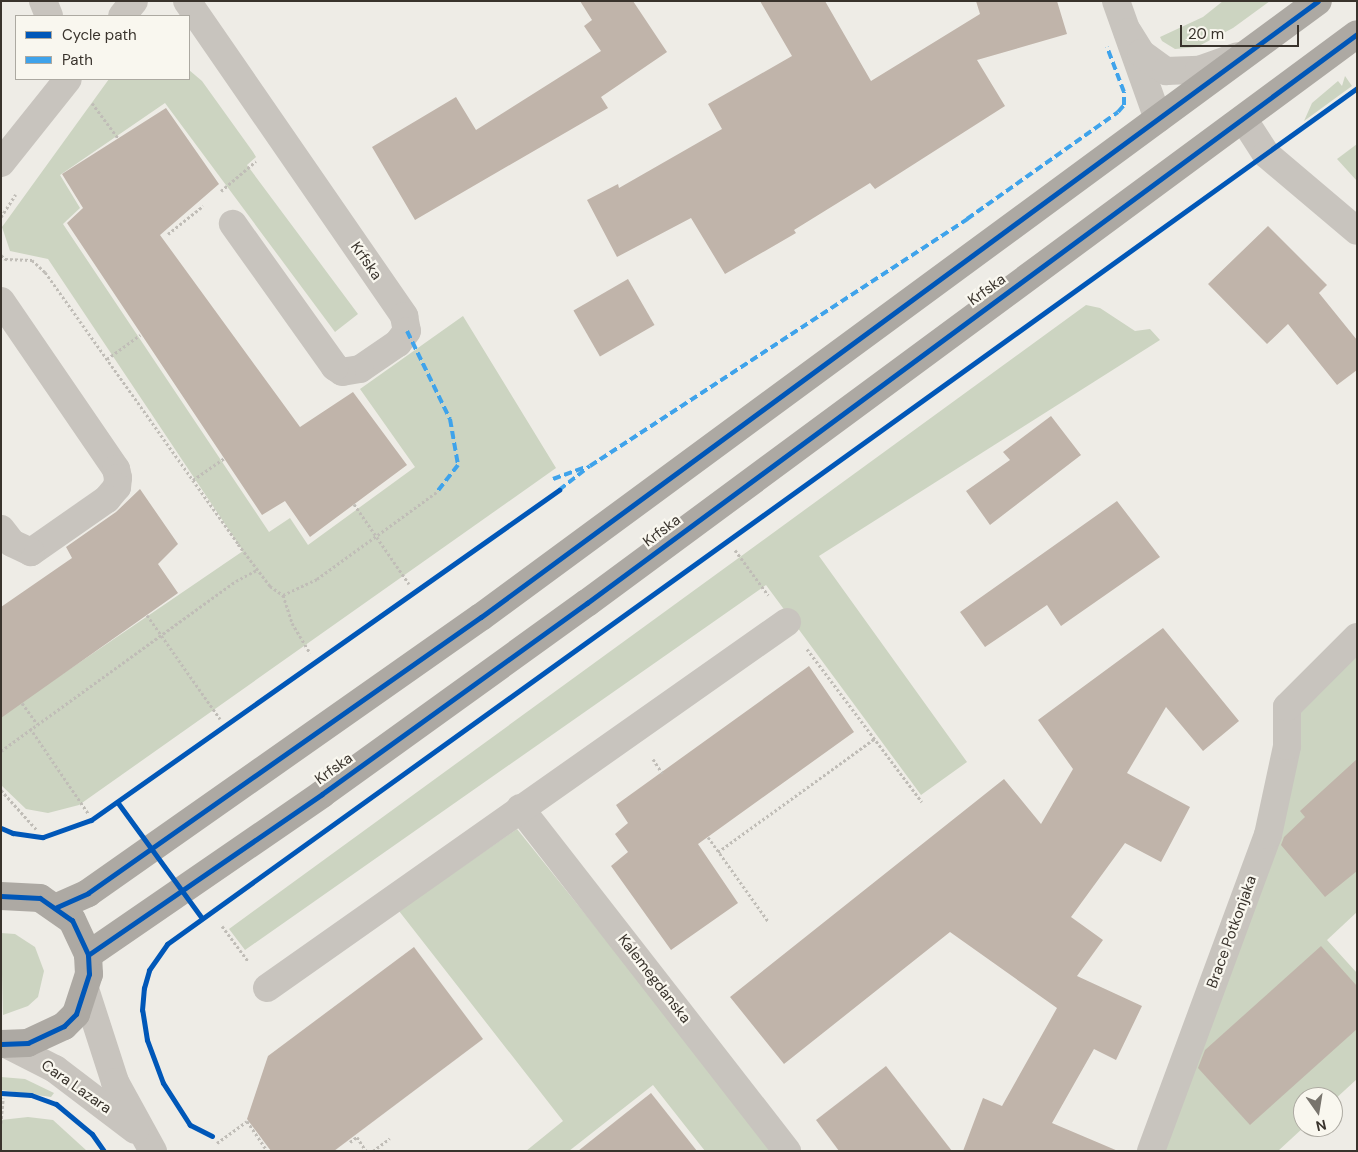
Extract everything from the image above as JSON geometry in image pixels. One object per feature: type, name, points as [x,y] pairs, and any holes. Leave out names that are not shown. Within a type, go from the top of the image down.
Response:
[{"type":"main road","points":[[57,907],[88,893],[481,617],[1318,1]]},
{"type":"main road","name":"Krfska","points":[[88,955],[322,794],[586,603],[1244,120],[1357,34]]},
{"type":"main road","points":[[5,1045],[46,1038],[64,1026],[76,1014],[86,992],[88,955],[72,920],[57,907],[8,891]]},
{"type":"street","points":[[43,1],[49,15]]},
{"type":"street","points":[[123,15],[134,1]]},
{"type":"street","name":"Krfska","points":[[187,1],[404,316],[407,331],[398,343],[360,369],[352,372],[335,367],[233,224]]},
{"type":"street","points":[[1116,1],[1158,118]]},
{"type":"street","points":[[1128,32],[1142,53],[1166,71],[1199,70],[1258,47]]},
{"type":"street","points":[[1,163],[77,88]]},
{"type":"street","points":[[1244,120],[1266,154],[1357,231]]},
{"type":"street","points":[[1,301],[116,469],[118,478],[117,487],[107,499],[31,552],[12,543],[1,529]]},
{"type":"street","points":[[267,988],[520,808],[787,622]]},
{"type":"street","name":"Brace Potkonjaka","points":[[1151,1151],[1268,836],[1287,746],[1287,707],[1357,637]]},
{"type":"street","name":"Kalemegdanska","points":[[520,808],[787,1151]]},
{"type":"street","name":"Cara Lazara","points":[[86,992],[115,1082],[147,1143]]},
{"type":"street","name":"Cara Lazara","points":[[5,1045],[55,1069],[147,1143]]},
{"type":"path","points":[[77,88],[118,138]]},
{"type":"path","points":[[214,196],[258,156]]},
{"type":"path","points":[[168,234],[208,201]]},
{"type":"path","points":[[1,255],[5,259],[32,260],[44,272],[257,570],[283,595],[292,623],[310,653]]},
{"type":"path","points":[[107,359],[140,335]]},
{"type":"path","points":[[193,480],[224,458]]},
{"type":"path","points":[[283,595],[317,579],[438,491]]},
{"type":"path","points":[[354,504],[409,584]]},
{"type":"path","points":[[735,550],[922,802]]},
{"type":"path","points":[[1,751],[161,634],[257,570]]},
{"type":"path","points":[[147,615],[220,719]]},
{"type":"path","points":[[22,703],[37,724]]},
{"type":"path","points":[[30,728],[88,813]]},
{"type":"path","points":[[718,852],[874,739]]},
{"type":"path","points":[[1,790],[37,830]]},
{"type":"path","points":[[33,837],[43,837]]},
{"type":"path","points":[[708,837],[768,920]]},
{"type":"path","points":[[222,926],[267,988]]},
{"type":"path","points":[[1,1123],[2,1095],[8,1093]]},
{"type":"path","points":[[217,1143],[246,1121],[268,1151]]},
{"type":"path","points":[[350,1142],[356,1137],[366,1151]]},
{"type":"path","points":[[372,1151],[390,1138]]},
{"type":"green space","points":[[1223,1],[1270,1],[1233,28],[1197,47],[1175,49],[1162,41],[1160,37],[1203,17]]},
{"type":"green space","points":[[190,71],[202,81],[253,152],[256,157],[247,165],[358,314],[335,332],[165,103],[60,175],[80,208],[63,224],[269,532],[290,518],[308,545],[415,467],[360,389],[463,316],[556,468],[79,805],[48,813],[26,809],[1,785],[1,716],[243,551],[48,259],[10,251],[2,227],[108,80],[190,80]]},
{"type":"green space","points":[[1345,76],[1352,86],[1304,121],[1312,103],[1338,81],[1342,86]]},
{"type":"green space","points":[[1357,144],[1357,181],[1337,159]]},
{"type":"green space","points":[[1086,305],[1100,308],[1135,331],[1150,329],[1160,340],[819,556],[967,762],[921,795],[766,585],[245,950],[229,929]]},
{"type":"green space","points":[[1357,648],[1357,912],[1327,940],[1357,973],[1357,1079],[1343,1092],[1343,1087],[1293,1087],[1293,1137],[1278,1151],[1164,1151],[1301,706]]},
{"type":"green space","points":[[517,829],[775,1151],[705,1151],[653,1085],[569,1151],[526,1151],[563,1121],[399,911]]},
{"type":"green space","points":[[1,933],[15,934],[35,947],[44,971],[38,997],[28,1006],[3,1015]]},
{"type":"green space","points":[[1,1077],[25,1079],[54,1093],[51,1097],[1,1090]]},
{"type":"green space","points":[[28,1117],[53,1120],[87,1151],[1,1151],[1,1120]]},
{"type":"building","points":[[580,1],[633,1],[667,52],[601,97],[608,108],[415,220],[372,147],[456,97],[476,130],[601,51],[584,26],[592,20]]},
{"type":"building","points":[[760,1],[825,1],[871,81],[980,14],[976,1],[1057,1],[1067,34],[977,60],[1005,106],[875,189],[870,183],[794,230],[796,233],[725,274],[691,218],[617,257],[587,200],[618,184],[619,188],[722,129],[708,104],[792,56]]},
{"type":"building","points":[[166,108],[219,184],[160,235],[300,427],[353,392],[407,465],[310,537],[285,501],[262,515],[67,223],[83,208],[62,174]]},
{"type":"building","points":[[1268,226],[1327,285],[1319,293],[1357,340],[1357,370],[1337,385],[1288,324],[1267,344],[1208,284]]},
{"type":"building","points":[[628,279],[654,325],[600,356],[573,310]]},
{"type":"building","points":[[1051,416],[1081,455],[990,525],[966,491],[1010,460],[1003,452]]},
{"type":"building","points":[[140,489],[178,544],[158,564],[178,593],[1,718],[1,607],[72,558],[66,547],[116,512]]},
{"type":"building","points":[[1117,501],[1160,557],[1061,626],[1047,605],[985,647],[960,612]]},
{"type":"building","points":[[1163,628],[1239,721],[1203,751],[1166,707],[1127,773],[1190,807],[1161,862],[1125,843],[1071,917],[1103,940],[1077,976],[1142,1006],[1116,1060],[1094,1049],[1052,1123],[1118,1151],[963,1151],[983,1098],[1002,1106],[1057,1008],[950,932],[784,1064],[730,997],[1004,779],[1041,824],[1073,769],[1038,720]]},
{"type":"building","points":[[809,666],[854,732],[698,844],[738,903],[671,950],[611,866],[628,852],[615,834],[628,823],[616,805]]},
{"type":"building","points":[[1357,759],[1357,871],[1325,897],[1281,845],[1284,837],[1305,817],[1300,811]]},
{"type":"building","points":[[1321,946],[1357,986],[1357,1029],[1250,1125],[1198,1068],[1205,1050]]},
{"type":"building","points":[[414,947],[483,1039],[334,1151],[271,1151],[247,1119],[268,1056]]},
{"type":"building","points":[[886,1066],[952,1151],[839,1151],[816,1120]]},
{"type":"building","points":[[651,1093],[697,1151],[578,1151]]},
{"type":"marked path","points":[[559,490],[590,466],[967,219],[1118,112],[1124,105],[1124,92],[1107,47]]},
{"type":"marked path","points":[[407,331],[450,419],[458,465],[438,491]]},
{"type":"marked path","points":[[553,479],[584,468]]},
{"type":"cycle path","points":[[57,907],[88,893],[481,617],[1318,1]]},
{"type":"cycle path","points":[[88,955],[322,794],[587,603],[1357,34]]},
{"type":"cycle path","points":[[212,1136],[190,1125],[163,1083],[147,1040],[142,1010],[144,988],[149,970],[167,944],[1357,88]]},
{"type":"cycle path","points":[[1,828],[13,833],[43,837],[91,820],[559,490]]},
{"type":"cycle path","points":[[118,803],[202,918]]},
{"type":"cycle path","points":[[1,896],[40,898],[72,920],[88,955],[89,974],[76,1014],[64,1026],[28,1043],[1,1044]]},
{"type":"cycle path","points":[[1,1093],[31,1095],[56,1104],[92,1134],[104,1151]]}]
